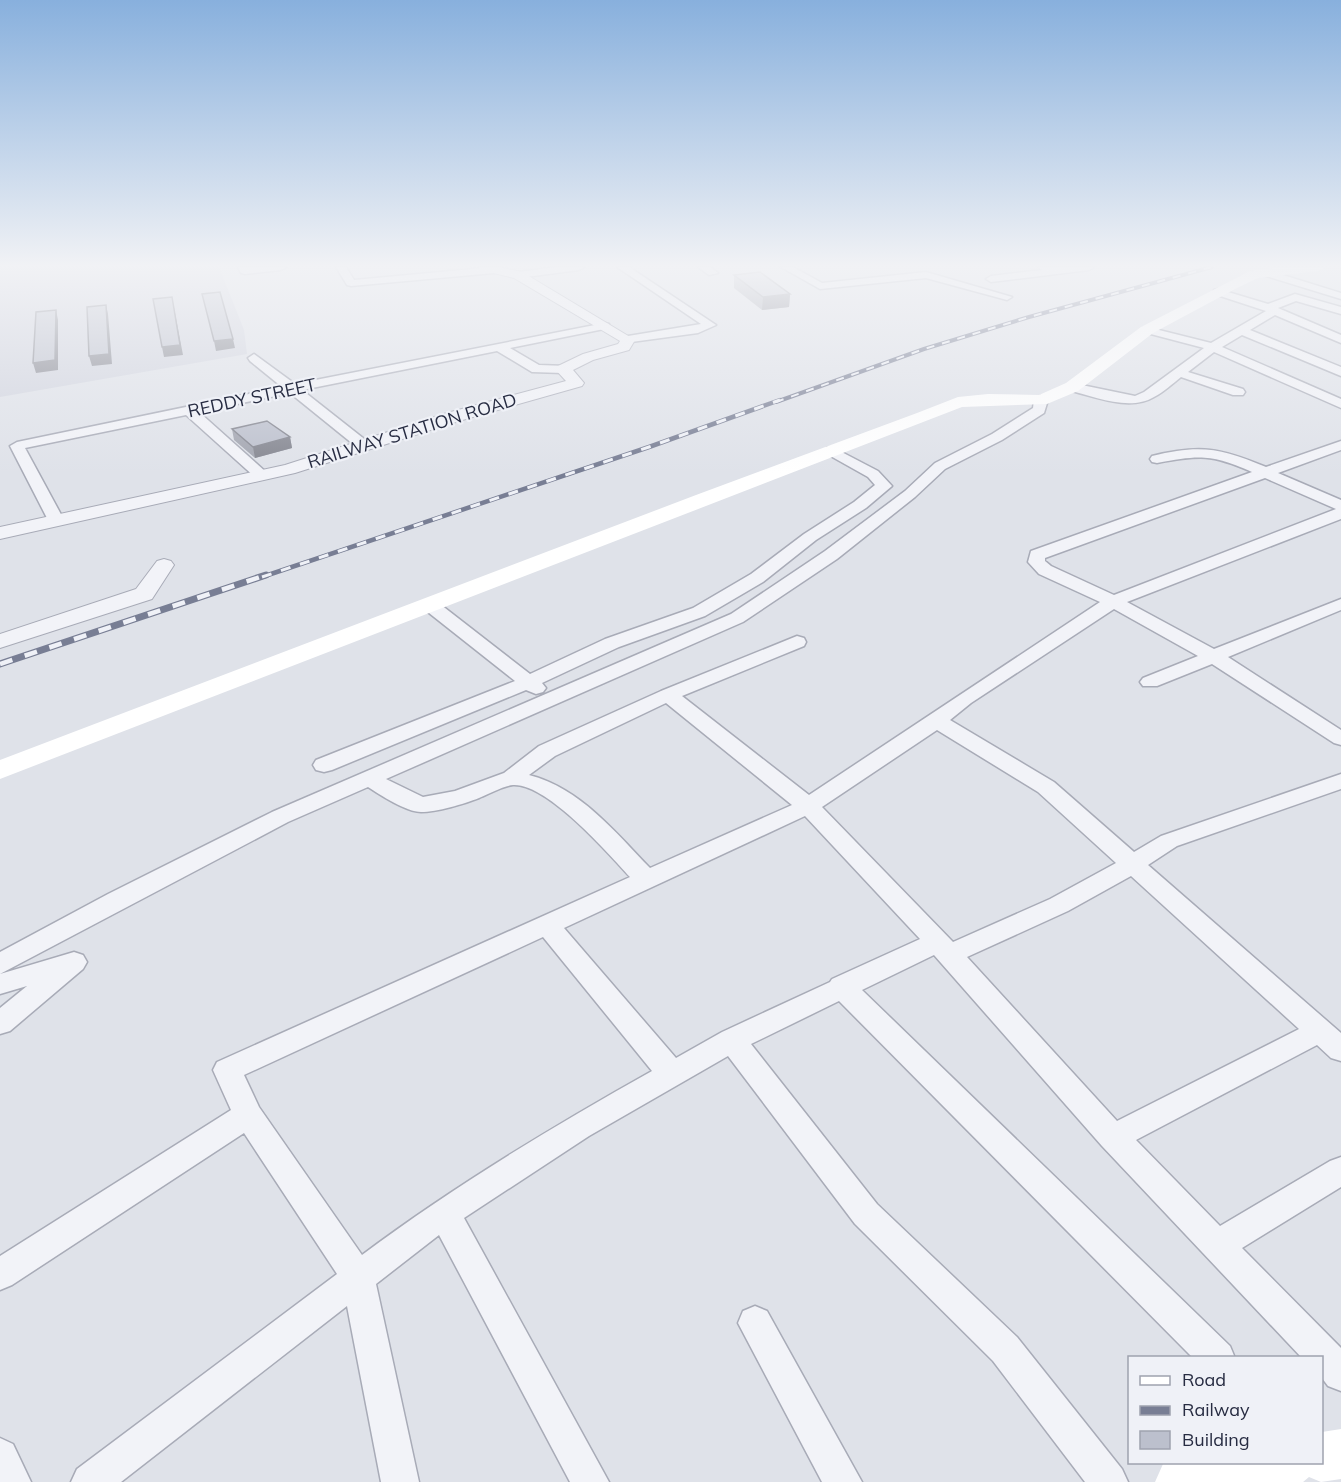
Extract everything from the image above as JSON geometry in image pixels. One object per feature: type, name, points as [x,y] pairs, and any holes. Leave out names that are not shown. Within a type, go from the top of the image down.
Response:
[{"type":"main road","points":[[0,770],[958,402],[988,399],[1041,400],[1072,387],[1139,336]]},
{"type":"main road","points":[[1323,1457],[1341,1454]]},
{"type":"main road","points":[[1182,1482],[1279,1464]]},
{"type":"street","name":"REDDY STREET","points":[[56,520],[17,446],[554,336]]},
{"type":"street","points":[[622,336],[628,340],[655,336]]},
{"type":"street","points":[[1172,336],[1213,346],[1341,404]]},
{"type":"street","points":[[1072,387],[1122,399],[1136,400],[1149,395],[1213,346],[1232,336]]},
{"type":"street","points":[[1254,336],[1341,372]]},
{"type":"street","points":[[499,347],[536,369],[563,369],[588,357],[624,347],[628,340]]},
{"type":"street","points":[[254,358],[363,445]]},
{"type":"street","name":"RAILWAY STATION ROAD","points":[[0,533],[289,469],[453,417],[576,383],[563,369]]},
{"type":"street","points":[[1177,372],[1238,392]]},
{"type":"street","points":[[0,964],[117,900],[280,817],[737,618],[831,555],[910,494],[940,466],[996,437],[1039,411],[1041,400]]},
{"type":"street","points":[[191,411],[261,475]]},
{"type":"street","points":[[1341,445],[1037,555],[1036,562],[1045,570],[1113,601],[1213,656],[1341,739]]},
{"type":"street","points":[[324,765],[529,682],[612,643],[699,612],[757,578],[810,537],[860,505],[884,486],[873,474],[832,451]]},
{"type":"street","points":[[1157,459],[1195,451],[1213,452],[1228,456],[1341,506]]},
{"type":"street","points":[[400,1482],[358,1277],[248,1115],[227,1070],[808,806],[1113,601],[1341,513]]},
{"type":"street","points":[[0,641],[144,594],[164,565]]},
{"type":"street","points":[[1150,682],[1341,604]]},
{"type":"street","points":[[430,605],[551,700]]},
{"type":"street","points":[[369,778],[389,791],[421,805],[460,797],[512,778],[547,751],[668,695],[797,642]]},
{"type":"street","points":[[668,695],[808,806],[944,948],[1113,1137],[1341,1373]]},
{"type":"street","points":[[937,720],[1046,787],[1341,1050]]},
{"type":"street","points":[[512,778],[530,780],[568,803],[647,880]]},
{"type":"street","points":[[90,1482],[444,1213],[578,1127],[732,1040],[841,986],[1059,905],[1169,841],[1341,781]]},
{"type":"street","points":[[547,925],[672,1074]]},
{"type":"street","points":[[0,984],[74,962],[0,1023]]},
{"type":"street","points":[[841,986],[1216,1356]]},
{"type":"street","points":[[1113,1137],[1319,1031]]},
{"type":"street","points":[[732,1040],[866,1214],[1005,1348],[1109,1482]]},
{"type":"street","points":[[0,1274],[248,1115]]},
{"type":"street","points":[[1217,1245],[1341,1171]]},
{"type":"street","points":[[444,1213],[590,1482]]},
{"type":"street","points":[[755,1323],[843,1482]]},
{"type":"street","points":[[0,1457],[12,1482]]},
{"type":"street","points":[[1305,1464],[1317,1482]]},
{"type":"shaded area","points":[[0,336],[245,336],[247,354],[0,397]]},
{"type":"building","points":[[35,336],[55,336],[55,360],[33,363]]},
{"type":"building","points":[[88,336],[108,336],[109,354],[89,356]]},
{"type":"building","points":[[160,336],[179,336],[180,345],[162,347]]},
{"type":"building","points":[[213,336],[232,336],[233,339],[214,341]]},
{"type":"building","points":[[267,421],[290,437],[253,447],[232,429]]},
{"type":"railway","points":[[776,402],[966,336]]},
{"type":"railway","points":[[262,577],[649,447],[780,400]]},
{"type":"railway","points":[[0,664],[266,575]]}]
